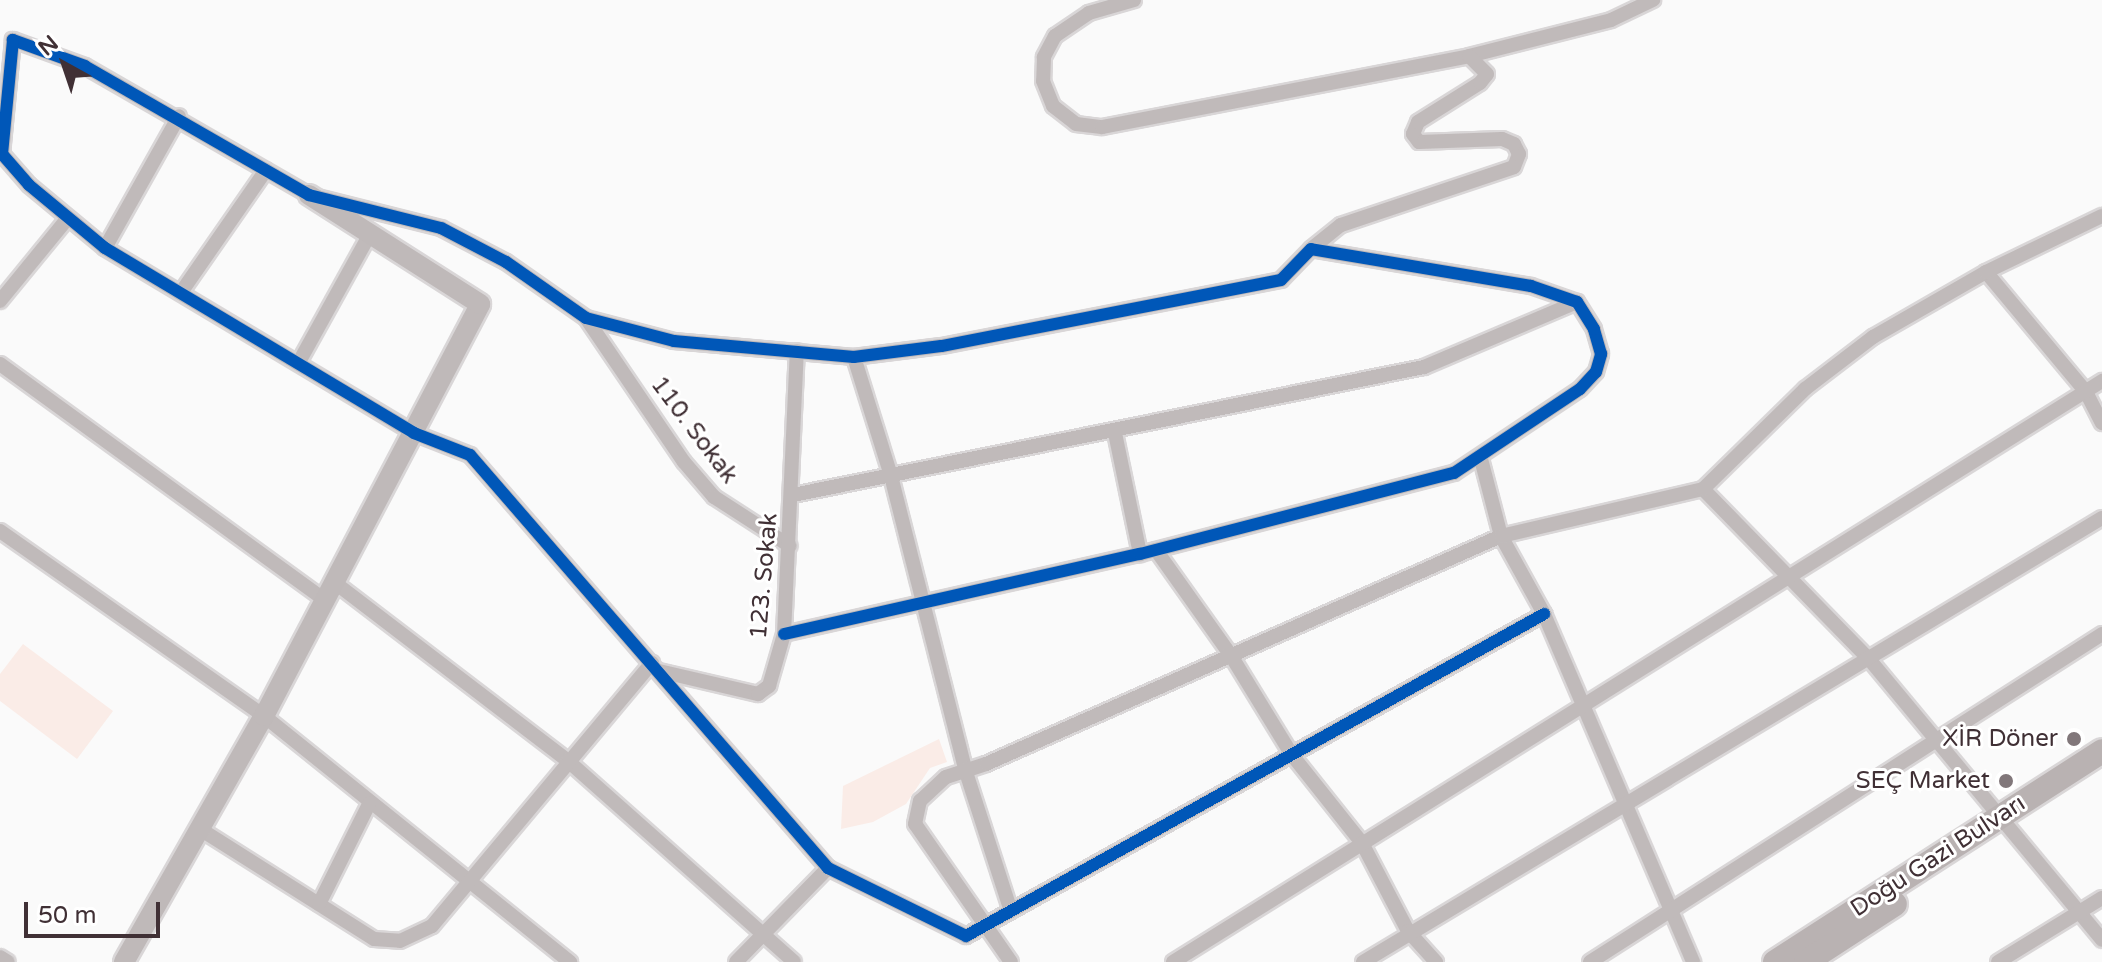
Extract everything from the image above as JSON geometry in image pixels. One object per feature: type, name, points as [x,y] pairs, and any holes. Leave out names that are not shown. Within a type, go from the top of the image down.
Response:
[{"type":"main road","name":"Doğu Gazi Bulvarı","points":[[1775,962],[2004,822],[2102,751]]},
{"type":"main road","points":[[1806,962],[2004,822],[2102,763]]},
{"type":"street","points":[[1134,0],[1089,13],[1055,36],[1044,57],[1043,81],[1053,106],[1076,124],[1102,127],[1469,56],[1611,20],[1653,0]]},
{"type":"street","points":[[124,962],[264,716],[372,503],[414,433],[480,304],[179,116],[85,66],[13,40],[1,153],[68,218],[105,248],[182,291],[414,433],[470,455],[828,868],[966,936],[1544,614]]},
{"type":"street","points":[[309,195],[441,228],[506,262],[586,318],[674,341],[854,357],[941,346],[1281,280],[1311,249],[1341,225],[1514,167],[1519,154],[1514,144],[1502,139],[1419,142],[1413,134],[1418,122],[1480,83],[1487,74],[1469,56]]},
{"type":"street","points":[[105,248],[179,116]]},
{"type":"street","points":[[182,291],[266,170]]},
{"type":"street","points":[[1011,962],[914,816],[920,801],[946,777],[1501,536],[1703,489],[1805,389],[1873,337],[1986,272],[2102,216]]},
{"type":"street","points":[[0,301],[68,218]]},
{"type":"street","points":[[299,362],[370,234]]},
{"type":"street","points":[[784,634],[1140,554],[1454,473],[1481,459],[1580,389],[1596,372],[1601,354],[1594,329],[1577,302],[1531,286],[1311,249]]},
{"type":"street","points":[[1986,272],[2086,392],[2102,423]]},
{"type":"street","points":[[793,495],[1115,433],[1424,367],[1577,302]]},
{"type":"street","name":"110. Sokak","points":[[586,318],[684,462],[714,497],[790,546]]},
{"type":"street","name":"123. Sokak","points":[[656,667],[762,694],[769,686],[784,634],[793,495],[797,351]]},
{"type":"street","points":[[854,357],[891,476],[921,605],[965,769],[1011,911]]},
{"type":"street","points":[[0,364],[329,591],[568,761],[760,935],[794,962]]},
{"type":"street","points":[[1173,962],[2102,381]]},
{"type":"street","points":[[1115,433],[1140,554]]},
{"type":"street","points":[[1481,459],[1501,536],[1544,614],[1581,708],[1693,962]]},
{"type":"street","points":[[1703,489],[1869,659],[2102,940]]},
{"type":"street","points":[[1363,962],[1408,931],[2102,518]]},
{"type":"street","points":[[0,531],[264,716],[369,804],[471,881],[570,962]]},
{"type":"street","points":[[1156,550],[1230,654],[1292,755],[1362,843],[1408,931],[1436,962]]},
{"type":"street","points":[[1590,962],[2102,634]]},
{"type":"street","points":[[200,829],[374,939],[400,941],[432,926],[568,761],[656,667]]},
{"type":"street","points":[[319,904],[369,804]]},
{"type":"street","points":[[736,962],[828,868]]},
{"type":"street","points":[[1998,962],[2102,898]]},
{"type":"street","points":[[0,957],[8,962]]},
{"type":"shaded area","points":[[23,644],[113,711],[77,759],[0,701],[0,674]]},
{"type":"shaded area","points":[[939,739],[947,762],[930,768],[906,804],[873,822],[841,829],[843,786]]},
{"type":"cycle path","points":[[784,634],[1140,554],[1454,473],[1580,389],[1596,372],[1601,354],[1594,329],[1577,302],[1531,286],[1311,249],[1281,280],[941,346],[854,357],[674,341],[586,318],[506,262],[441,228],[309,195],[85,66],[13,40],[2,154],[29,185],[105,248],[414,433],[470,455],[828,868],[966,936],[1544,614]]},
{"type":"place","name":"XİR Döner","points":[[2074,739]]},
{"type":"place","name":"SEÇ Market","points":[[2006,781]]}]
